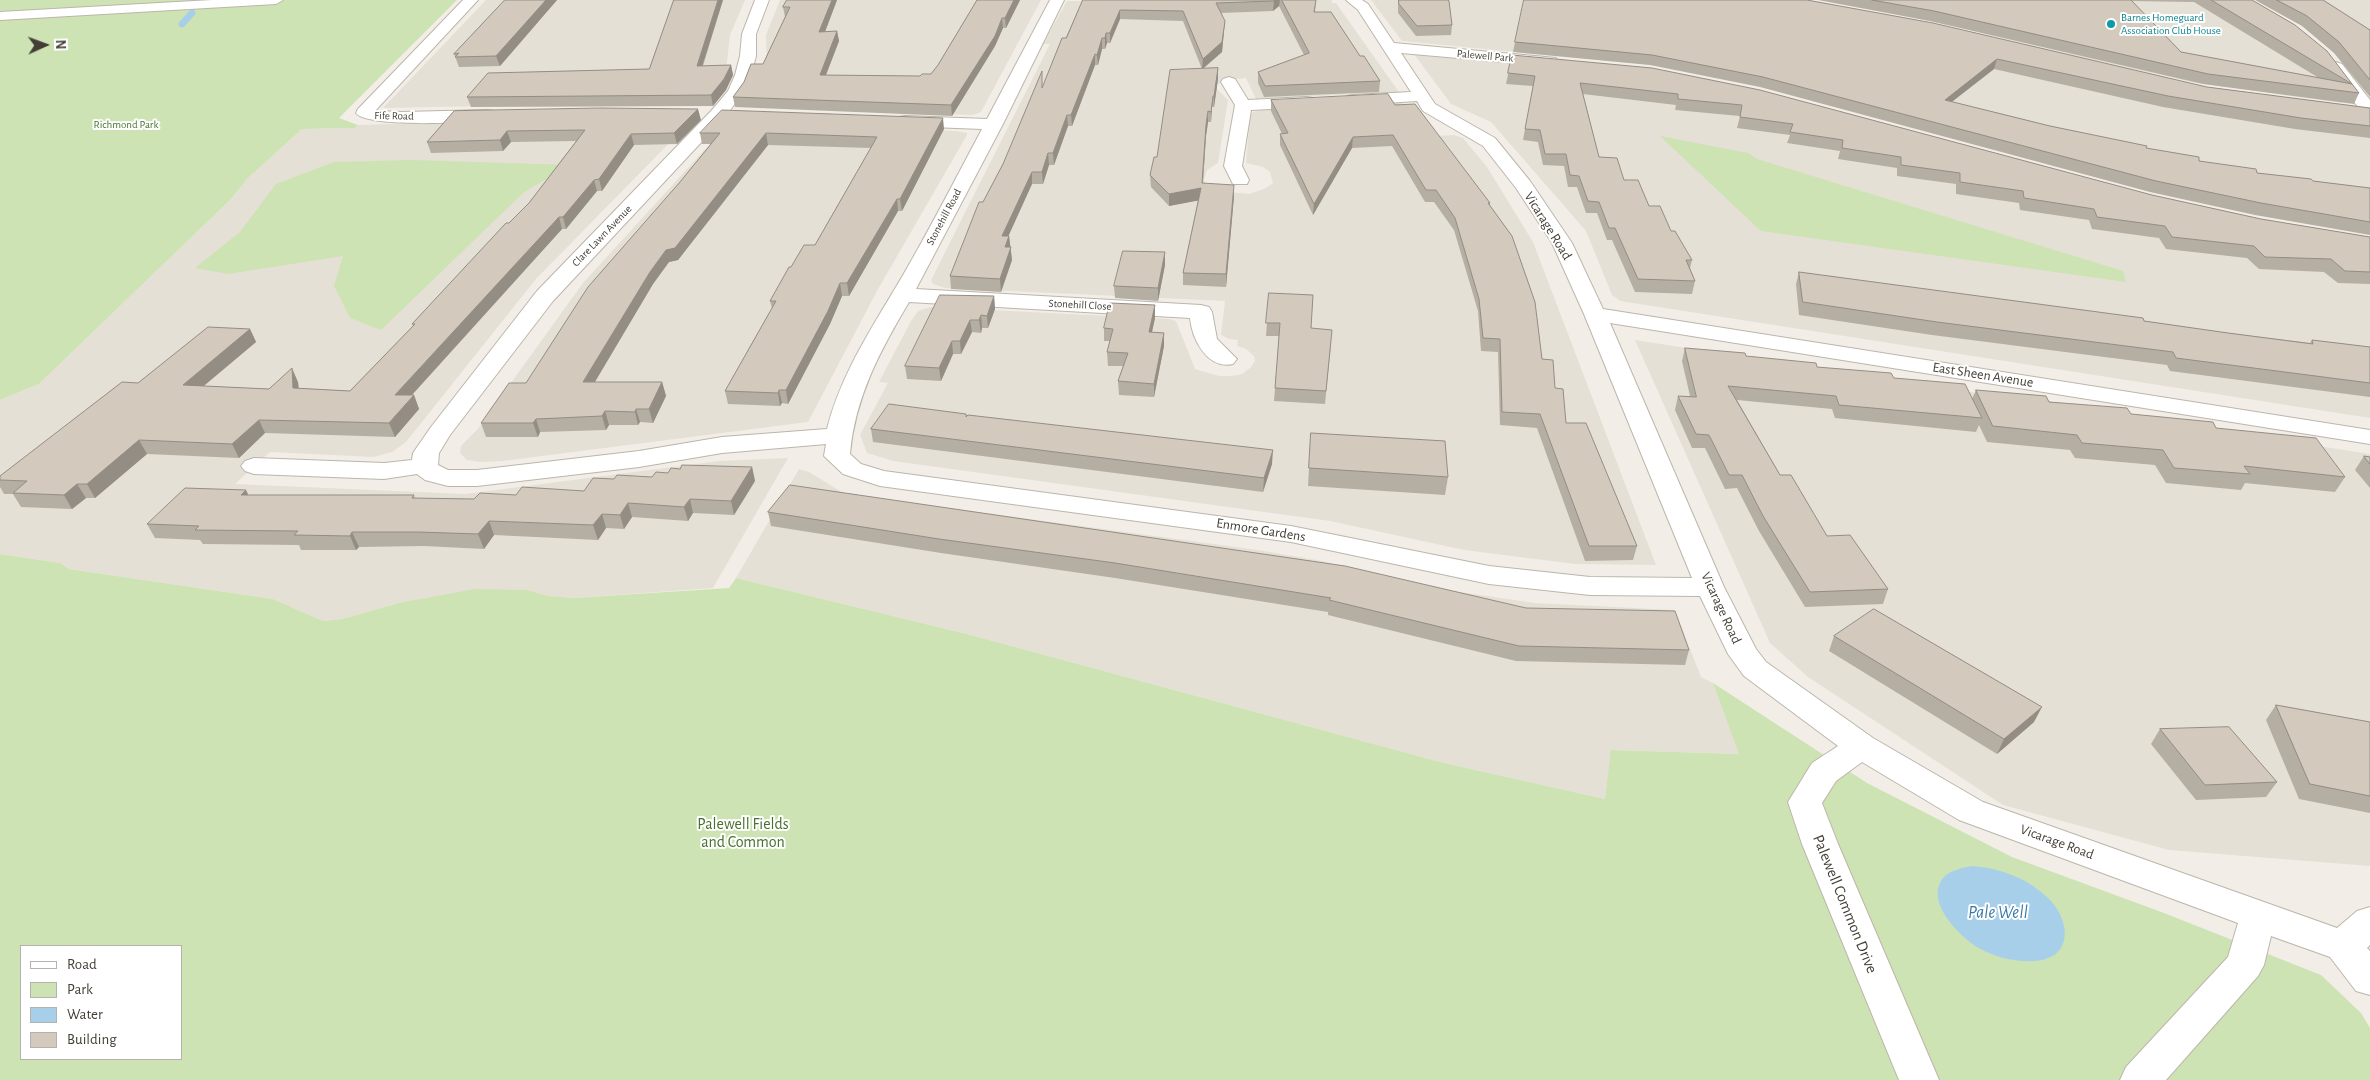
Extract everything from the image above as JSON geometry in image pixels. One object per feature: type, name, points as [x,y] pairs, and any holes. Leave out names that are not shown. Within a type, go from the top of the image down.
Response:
[{"type":"street","points":[[0,16],[276,0]]},
{"type":"street","name":"Fife Road","points":[[471,0],[364,113],[367,116],[386,117],[501,114]]},
{"type":"street","name":"Clare Lawn Avenue","points":[[423,466],[426,452],[436,438],[545,296],[718,114],[736,92],[744,75],[748,56],[749,34],[762,0]]},
{"type":"street","name":"Stonehill Road","points":[[837,436],[843,406],[868,354],[903,295],[994,124],[1057,0]]},
{"type":"street","name":"Vicarage Road","points":[[1353,0],[1363,7],[1429,107],[1443,117],[1469,129],[1489,142],[1523,185],[1562,242],[1595,314],[1645,437],[1710,586],[1743,654],[1755,669],[1861,746],[1971,811],[2258,916],[2356,934]]},
{"type":"street","name":"Palewell Park","points":[[1389,47],[1563,63]]},
{"type":"street","points":[[2328,58],[2370,112]]},
{"type":"street","points":[[1229,82],[1243,105],[1233,166],[1240,180]]},
{"type":"street","points":[[1243,105],[1421,96]]},
{"type":"street","points":[[2351,111],[2370,112]]},
{"type":"street","points":[[890,120],[994,124]]},
{"type":"street","name":"Stonehill Close","points":[[903,295],[1201,312],[1201,332],[1210,347],[1225,358]]},
{"type":"street","name":"East Sheen Avenue","points":[[1595,314],[2370,437]]},
{"type":"street","points":[[254,466],[384,471],[423,466],[430,472],[450,479],[477,478],[639,459],[722,445],[837,436]]},
{"type":"street","name":"Enmore Gardens","points":[[837,436],[837,456],[852,469],[880,478],[1291,534],[1489,575],[1590,586],[1710,586]]},
{"type":"street","name":"Palewell Common Drive","points":[[1861,746],[1824,772],[1804,802],[1918,1080]]},
{"type":"street","points":[[2140,1080],[2245,965],[2258,916]]},
{"type":"street","points":[[2356,934],[2370,979]]},
{"type":"shaded area","points":[[486,0],[745,0],[730,35],[726,71],[595,104],[383,108]]},
{"type":"shaded area","points":[[780,0],[1041,0],[981,112],[972,115],[865,111],[767,67],[766,35]]},
{"type":"shaded area","points":[[1332,0],[1332,3],[1336,3],[1399,92],[1256,99],[1246,78],[1227,80],[1217,84],[1217,89],[1228,100],[1218,163],[1207,170],[1204,180],[1206,184],[1221,191],[1249,194],[1264,189],[1273,183],[1270,172],[1263,167],[1246,163],[1250,116],[1253,112],[1261,110],[1401,103],[1408,105],[1436,136],[1454,135],[1463,138],[1487,167],[1533,242],[1656,565],[1575,564],[1464,550],[1330,521],[893,461],[867,453],[860,435],[888,383],[879,382],[911,321],[918,311],[931,307],[1169,319],[1176,321],[1195,369],[1219,376],[1231,376],[1242,374],[1251,367],[1255,361],[1254,356],[1246,349],[1237,346],[1238,340],[1229,339],[1221,335],[1225,301],[945,288],[933,284],[931,280],[1050,44],[1043,44],[1067,1]]},
{"type":"shaded area","points":[[1371,0],[1750,0],[2370,122],[2370,230],[1792,92],[1661,66],[1402,41]]},
{"type":"shaded area","points":[[1826,0],[2221,0],[2322,69],[2342,103],[2196,83],[1952,26]]},
{"type":"shaded area","points":[[2256,0],[2370,0],[2370,83],[2333,41]]},
{"type":"shaded area","points":[[1414,54],[1636,75],[2370,256],[2370,418],[1620,301],[1612,295],[1586,231],[1491,122],[1451,104]]},
{"type":"shaded area","points":[[532,120],[688,124],[536,279],[406,442],[392,452],[374,457],[270,452],[235,484],[465,494],[719,461],[788,458],[713,588],[574,598],[549,596],[528,590],[399,603],[342,619],[323,621],[273,599],[69,569],[60,563],[0,554],[0,400],[39,384],[230,200],[248,178],[302,129],[355,128],[358,125]]},
{"type":"shaded area","points":[[741,122],[967,133],[877,291],[808,422],[503,461],[481,462],[467,460],[460,453],[461,446],[477,430],[583,283],[728,124]]},
{"type":"shaded area","points":[[1635,340],[2370,454],[2370,866],[2169,850],[2003,805],[1808,677],[1770,643]]},
{"type":"shaded area","points":[[799,469],[809,472],[845,494],[1258,550],[1322,561],[1413,585],[1535,603],[1675,610],[1701,677],[1713,683],[1740,754],[1612,750],[1605,799],[1444,763],[967,634],[736,578]]},
{"type":"green space","name":"Richmond Park","points":[[0,0],[457,0],[339,118],[358,125],[355,128],[302,129],[248,178],[230,200],[39,384],[0,400]]},
{"type":"green space","points":[[1660,136],[1748,153],[1757,159],[2123,271],[2126,282],[1761,231]]},
{"type":"green space","points":[[412,160],[569,165],[523,193],[381,330],[350,318],[334,286],[343,256],[228,274],[195,268],[240,232],[276,184],[334,162]]},
{"type":"green space","name":"Palewell Fields and Common","points":[[0,554],[60,563],[69,569],[273,599],[323,621],[342,619],[399,603],[475,589],[528,590],[549,596],[574,598],[729,588],[736,578],[967,634],[1444,763],[1605,799],[1611,750],[1739,754],[1713,683],[1867,783],[2012,857],[2164,913],[2321,975],[2361,1013],[2370,1028],[2370,1080],[0,1080]]},
{"type":"water","name":"Pale Well","points":[[1972,866],[1993,869],[2013,875],[2031,885],[2048,898],[2056,907],[2064,927],[2065,937],[2062,946],[2056,953],[2047,959],[2034,961],[2006,959],[1979,948],[1954,927],[1941,907],[1938,897],[1939,886],[1944,877],[1950,873]]},
{"type":"building","points":[[505,0],[546,0],[496,56],[455,57],[459,53],[454,54]]},
{"type":"building","points":[[674,0],[718,0],[697,66],[731,65],[724,79],[711,95],[467,97],[488,73],[649,69]]},
{"type":"building","points":[[787,0],[832,0],[819,32],[837,31],[820,75],[920,76],[922,74],[931,74],[938,65],[977,0],[1014,0],[1005,18],[1002,18],[995,36],[951,105],[733,97],[744,82],[751,64],[763,64],[790,7],[783,7]]},
{"type":"building","points":[[1083,0],[1275,0],[1216,3],[1225,21],[1222,42],[1203,59],[1183,11],[1120,10],[1110,33],[1106,33],[1105,38],[1102,38],[1097,55],[1095,54],[1071,115],[1067,115],[1053,153],[1048,153],[1042,172],[1032,172],[1002,236],[1009,236],[1005,247],[1011,247],[1000,279],[950,276],[979,202],[983,202],[1003,164],[1042,71],[1042,88],[1062,38],[1066,38]]},
{"type":"building","points":[[1282,0],[1316,0],[1314,12],[1331,12],[1360,56],[1364,56],[1380,81],[1265,86],[1258,72],[1309,53]]},
{"type":"building","points":[[1399,0],[1448,0],[1452,25],[1417,26],[1399,4]]},
{"type":"building","points":[[1524,0],[1807,0],[1933,23],[2207,87],[2370,108],[2370,126],[2301,118],[2168,96],[1997,59],[1945,100],[2050,126],[2147,146],[2146,148],[2199,157],[2199,161],[2256,169],[2257,173],[2370,188],[2370,222],[2261,203],[2156,181],[1763,77],[1652,55],[1515,42]]},
{"type":"building","points":[[1872,0],[2131,0],[2181,52],[2352,84],[2211,0],[2252,0],[2295,25],[2327,51],[2359,93],[2208,74],[1934,11]]},
{"type":"building","points":[[2277,0],[2323,0],[2370,30],[2370,80],[2339,42],[2307,16]]},
{"type":"building","points":[[1512,55],[1652,68],[1760,90],[2152,195],[2261,219],[2370,237],[2370,272],[2345,271],[2331,259],[2265,257],[2254,246],[2172,237],[2165,226],[2097,217],[2094,209],[2024,198],[2023,191],[1960,182],[1960,173],[1901,165],[1901,157],[1842,148],[1843,140],[1790,132],[1793,124],[1740,117],[1742,105],[1678,99],[1678,94],[1580,83],[1599,157],[1617,158],[1624,180],[1638,180],[1649,206],[1660,206],[1671,231],[1675,231],[1692,260],[1686,260],[1695,281],[1638,279],[1615,228],[1609,228],[1599,202],[1588,201],[1579,176],[1570,175],[1566,154],[1545,154],[1540,130],[1525,129],[1535,76],[1508,73]]},
{"type":"building","points":[[1218,68],[1211,112],[1208,111],[1206,125],[1202,183],[1234,185],[1226,274],[1183,273],[1201,188],[1169,194],[1150,175],[1154,157],[1157,157],[1170,70]]},
{"type":"building","points":[[1388,94],[1395,105],[1415,104],[1490,203],[1488,203],[1512,236],[1535,302],[1542,359],[1553,360],[1555,388],[1563,389],[1566,423],[1586,423],[1637,546],[1589,546],[1540,414],[1502,412],[1500,339],[1483,338],[1479,299],[1455,218],[1436,190],[1426,190],[1393,135],[1353,137],[1314,204],[1280,134],[1288,133],[1271,100]]},
{"type":"building","points":[[599,108],[698,109],[674,133],[631,134],[599,179],[594,180],[563,217],[559,217],[395,395],[414,395],[389,423],[259,420],[232,444],[139,440],[87,484],[77,484],[64,495],[13,493],[27,481],[0,480],[0,476],[122,382],[138,383],[208,327],[250,329],[183,385],[269,389],[292,368],[293,388],[350,391],[415,324],[412,324],[506,223],[509,223],[529,203],[585,130],[507,131],[500,140],[427,142],[454,111]]},
{"type":"building","points":[[722,110],[943,118],[900,199],[897,199],[847,283],[840,283],[828,311],[786,390],[779,390],[778,393],[725,391],[776,301],[770,301],[789,267],[791,267],[804,245],[815,245],[877,137],[766,133],[675,248],[666,250],[650,272],[583,382],[662,382],[649,409],[636,409],[635,412],[605,411],[602,416],[536,419],[533,423],[481,423],[509,383],[526,383],[588,287],[680,182],[720,133],[700,133]]},
{"type":"building","points":[[1123,251],[1165,252],[1158,288],[1114,286]]},
{"type":"building","points":[[1799,272],[2143,318],[2144,321],[2228,333],[2313,344],[2312,340],[2370,347],[2370,383],[2176,358],[2173,352],[1937,322],[1803,302]]},
{"type":"building","points":[[1269,293],[1313,295],[1311,328],[1332,330],[1326,391],[1275,388],[1280,323],[1266,323]]},
{"type":"building","points":[[940,295],[994,296],[987,316],[981,315],[979,320],[970,320],[960,341],[952,341],[939,368],[905,366]]},
{"type":"building","points":[[1110,303],[1155,305],[1149,332],[1164,333],[1154,384],[1118,381],[1128,353],[1107,352],[1113,329],[1104,328]]},
{"type":"building","points":[[1685,348],[1745,353],[1746,356],[1816,363],[1817,367],[1891,373],[1894,378],[1965,384],[1982,418],[1839,405],[1836,396],[1728,386],[1780,475],[1791,475],[1827,536],[1850,535],[1888,589],[1810,592],[1763,516],[1742,475],[1729,475],[1709,435],[1696,434],[1678,396],[1696,397]]},
{"type":"building","points":[[1976,390],[2046,396],[2049,402],[2127,408],[2131,414],[2213,422],[2216,428],[2316,438],[2345,477],[2244,466],[2250,474],[2174,468],[2163,450],[2082,443],[2077,435],[1993,426]]},
{"type":"building","points":[[889,404],[966,414],[966,417],[968,415],[1273,450],[1264,478],[871,429]]},
{"type":"building","points":[[1311,433],[1445,441],[1448,477],[1309,468]]},
{"type":"building","points":[[2364,456],[2370,457],[2370,464]]},
{"type":"building","points":[[682,465],[752,467],[731,501],[690,499],[684,507],[628,503],[620,515],[602,514],[593,525],[489,521],[478,534],[352,532],[350,536],[294,535],[298,531],[195,530],[199,526],[147,524],[185,488],[246,490],[241,495],[414,495],[412,498],[474,499],[480,493],[516,495],[522,487],[584,491],[593,478],[614,479],[617,475],[652,477],[656,472],[668,473],[671,468],[680,469]]},
{"type":"building","points":[[790,485],[1345,566],[1526,608],[1675,611],[1689,650],[1519,646],[1329,600],[1331,598],[1115,563],[939,539],[768,512]]},
{"type":"building","points":[[1874,609],[2042,707],[2004,739],[1834,636]]},
{"type":"building","points":[[2276,705],[2370,722],[2370,796],[2310,784]]},
{"type":"building","points":[[2229,727],[2277,782],[2205,785],[2160,729]]},
{"type":"waterway","points":[[182,24],[192,13]]},
{"type":"place","name":"Barnes Homeguard Association Club House","points":[[2111,24]]}]
